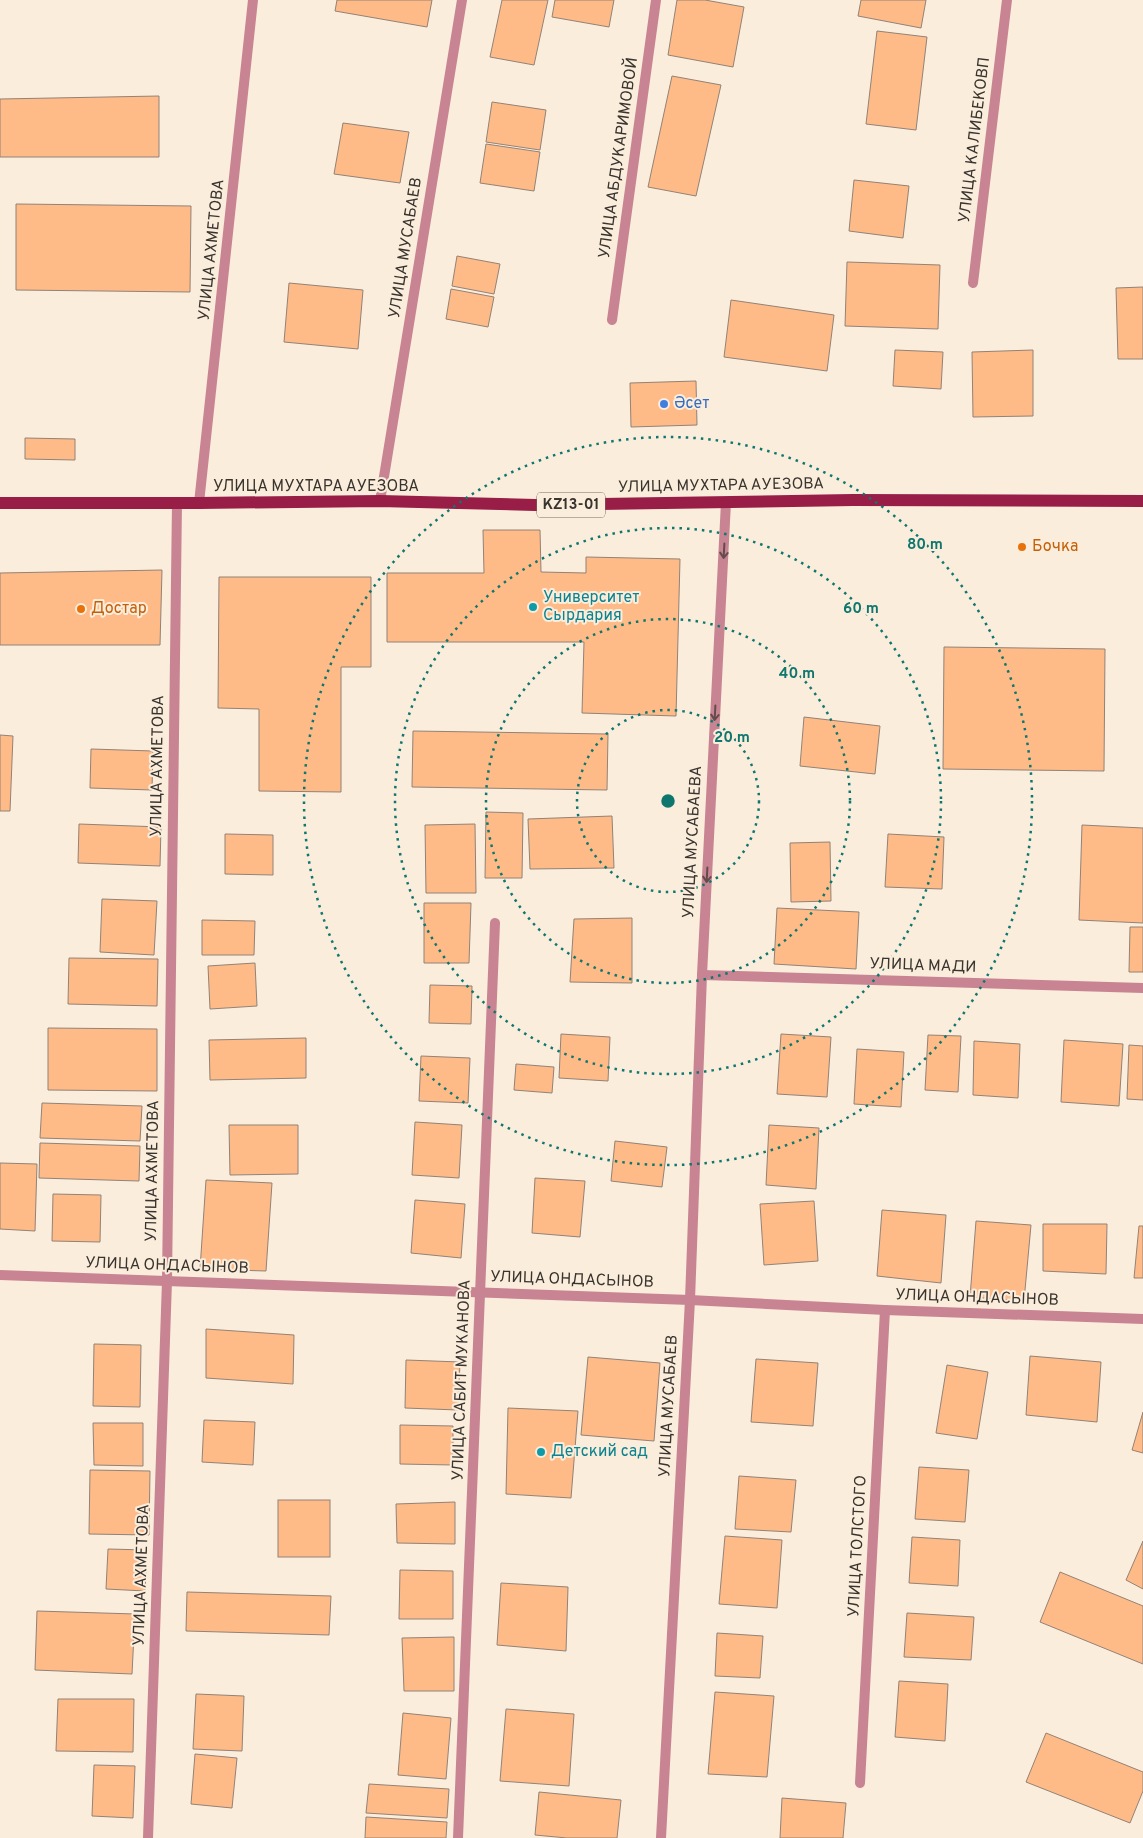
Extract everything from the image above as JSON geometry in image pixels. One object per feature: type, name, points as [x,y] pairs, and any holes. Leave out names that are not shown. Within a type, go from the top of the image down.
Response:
[{"type":"main road","name":"УЛИЦА МУХТАРА АУЕЗОВА","points":[[0,503],[198,504],[380,502],[535,505],[853,500],[1143,501]]},
{"type":"street","name":"УЛИЦА АХМЕТОВА","points":[[198,504],[253,0]]},
{"type":"street","name":"УЛИЦА МУСАБАЕВ","points":[[380,502],[462,0]]},
{"type":"street","name":"УЛИЦА АБДУКАРИМОВОЙ","points":[[612,320],[656,0]]},
{"type":"street","name":"УЛИЦА КАЛИБЕКОВП","points":[[973,283],[1007,0]]},
{"type":"street","name":"УЛИЦА МУСАБАЕВА","points":[[702,974],[726,502]]},
{"type":"street","name":"УЛИЦА АХМЕТОВА","points":[[148,1838],[167,1281],[177,504]]},
{"type":"street","name":"УЛИЦА САБИТ МУКАНОВА","points":[[458,1838],[495,923]]},
{"type":"street","name":"УЛИЦА МУСАБАЕВ","points":[[661,1838],[690,1300],[702,974]]},
{"type":"street","name":"УЛИЦА МАДИ","points":[[702,974],[1143,988]]},
{"type":"street","name":"УЛИЦА ОНДАСЫНОВ","points":[[0,1275],[690,1300],[885,1310],[1143,1319]]},
{"type":"street","name":"УЛИЦА ТОЛСТОГО","points":[[860,1784],[885,1310]]},
{"type":"building","points":[[337,0],[432,0],[427,27],[335,11]]},
{"type":"building","points":[[502,0],[548,0],[534,65],[490,57]]},
{"type":"building","points":[[555,0],[614,0],[609,27],[552,17]]},
{"type":"building","points":[[677,0],[705,0],[744,7],[733,67],[668,55]]},
{"type":"building","points":[[861,0],[926,0],[921,28],[858,16]]},
{"type":"building","points":[[877,31],[927,37],[916,130],[866,124]]},
{"type":"building","points":[[672,76],[721,85],[696,196],[648,187]]},
{"type":"building","points":[[159,96],[159,157],[0,157],[0,99]]},
{"type":"building","points":[[492,102],[546,110],[540,150],[486,142]]},
{"type":"building","points":[[343,123],[409,132],[400,183],[334,174]]},
{"type":"building","points":[[486,144],[540,152],[534,191],[480,183]]},
{"type":"building","points":[[854,180],[909,186],[903,238],[849,231]]},
{"type":"building","points":[[16,204],[191,206],[190,292],[16,290]]},
{"type":"building","points":[[457,256],[500,264],[494,294],[452,286]]},
{"type":"building","points":[[847,262],[940,265],[938,329],[845,326]]},
{"type":"building","points":[[289,283],[363,290],[358,349],[284,342]]},
{"type":"building","points":[[1143,287],[1143,359],[1118,359],[1116,288]]},
{"type":"building","points":[[451,289],[494,297],[488,327],[446,319]]},
{"type":"building","points":[[731,300],[834,315],[827,371],[724,357]]},
{"type":"building","points":[[895,350],[943,352],[941,389],[893,386]]},
{"type":"building","points":[[1033,350],[1033,416],[973,417],[972,352]]},
{"type":"building","name":"Әсет","points":[[696,381],[697,425],[631,427],[630,383]]},
{"type":"building","points":[[25,438],[75,439],[75,460],[25,459]]},
{"type":"building","name":"Университет Сырдария","points":[[483,530],[540,530],[541,572],[586,573],[586,557],[680,559],[676,716],[582,713],[584,642],[387,642],[387,573],[484,573]]},
{"type":"building","name":"Достар","points":[[162,570],[160,645],[0,645],[0,573]]},
{"type":"building","points":[[219,577],[371,577],[371,667],[341,667],[341,792],[259,791],[259,709],[218,708]]},
{"type":"building","points":[[944,647],[1105,649],[1104,771],[943,769]]},
{"type":"building","points":[[804,717],[880,726],[875,774],[800,766]]},
{"type":"building","points":[[413,731],[608,734],[607,790],[412,787]]},
{"type":"building","points":[[0,735],[13,736],[10,811],[0,811]]},
{"type":"building","points":[[91,749],[153,751],[152,790],[90,788]]},
{"type":"building","points":[[486,812],[523,813],[522,878],[485,878]]},
{"type":"building","points":[[612,816],[614,868],[530,869],[528,819]]},
{"type":"building","points":[[79,824],[161,827],[160,866],[78,863]]},
{"type":"building","points":[[475,824],[476,893],[426,893],[425,825]]},
{"type":"building","points":[[1082,825],[1143,828],[1143,923],[1079,920]]},
{"type":"building","points":[[225,834],[273,835],[273,875],[225,874]]},
{"type":"building","points":[[888,834],[944,837],[942,889],[885,887]]},
{"type":"building","points":[[830,842],[831,901],[791,902],[790,843]]},
{"type":"building","points":[[102,899],[157,901],[154,955],[100,952]]},
{"type":"building","points":[[424,903],[471,903],[469,963],[424,963]]},
{"type":"building","points":[[777,908],[859,912],[856,969],[774,964]]},
{"type":"building","points":[[632,918],[632,983],[570,982],[574,919]]},
{"type":"building","points":[[202,920],[255,921],[254,955],[202,955]]},
{"type":"building","points":[[1130,927],[1143,927],[1143,972],[1129,972]]},
{"type":"building","points":[[69,958],[158,959],[157,1006],[68,1004]]},
{"type":"building","points":[[255,963],[257,1006],[210,1009],[208,966]]},
{"type":"building","points":[[430,985],[472,986],[471,1024],[429,1023]]},
{"type":"building","points":[[48,1028],[157,1029],[157,1091],[48,1090]]},
{"type":"building","points":[[561,1034],[610,1037],[608,1081],[559,1078]]},
{"type":"building","points":[[781,1034],[831,1037],[827,1097],[777,1094]]},
{"type":"building","points":[[928,1035],[961,1036],[958,1092],[925,1090]]},
{"type":"building","points":[[306,1038],[306,1078],[210,1080],[209,1040]]},
{"type":"building","points":[[1064,1040],[1123,1044],[1119,1106],[1061,1102]]},
{"type":"building","points":[[974,1041],[1020,1044],[1018,1098],[973,1095]]},
{"type":"building","points":[[1129,1045],[1143,1046],[1143,1100],[1127,1099]]},
{"type":"building","points":[[857,1049],[904,1052],[901,1107],[854,1104]]},
{"type":"building","points":[[421,1056],[470,1058],[468,1103],[419,1101]]},
{"type":"building","points":[[516,1064],[554,1067],[552,1093],[514,1090]]},
{"type":"building","points":[[42,1103],[142,1106],[140,1141],[40,1138]]},
{"type":"building","points":[[415,1122],[462,1125],[459,1178],[412,1175]]},
{"type":"building","points":[[229,1125],[298,1125],[298,1174],[230,1175]]},
{"type":"building","points":[[769,1125],[819,1128],[816,1189],[766,1185]]},
{"type":"building","points":[[615,1141],[667,1147],[662,1187],[611,1181]]},
{"type":"building","points":[[40,1143],[140,1146],[139,1181],[39,1178]]},
{"type":"building","points":[[0,1163],[37,1164],[35,1231],[0,1229]]},
{"type":"building","points":[[535,1178],[585,1181],[580,1237],[532,1233]]},
{"type":"building","points":[[206,1180],[272,1183],[266,1271],[200,1269]]},
{"type":"building","points":[[53,1194],[101,1195],[100,1242],[52,1241]]},
{"type":"building","points":[[415,1200],[465,1204],[461,1258],[411,1253]]},
{"type":"building","points":[[814,1201],[818,1261],[764,1265],[760,1204]]},
{"type":"building","points":[[882,1210],[946,1215],[941,1283],[877,1276]]},
{"type":"building","points":[[976,1221],[1031,1225],[1024,1301],[970,1297]]},
{"type":"building","points":[[1043,1224],[1107,1224],[1106,1274],[1043,1271]]},
{"type":"building","points":[[1139,1226],[1143,1226],[1143,1278],[1134,1278]]},
{"type":"building","points":[[206,1329],[294,1335],[293,1384],[206,1378]]},
{"type":"building","points":[[94,1344],[141,1345],[140,1407],[93,1406]]},
{"type":"building","points":[[1030,1356],[1101,1362],[1097,1422],[1026,1415]]},
{"type":"building","points":[[588,1357],[660,1363],[654,1441],[581,1435]]},
{"type":"building","points":[[756,1359],[818,1363],[813,1426],[751,1422]]},
{"type":"building","points":[[406,1360],[460,1362],[458,1410],[405,1408]]},
{"type":"building","points":[[947,1365],[988,1372],[977,1439],[936,1433]]},
{"type":"building","name":"Детский сад","points":[[508,1408],[578,1411],[571,1498],[506,1494]]},
{"type":"building","points":[[1143,1412],[1143,1453],[1132,1450]]},
{"type":"building","points":[[204,1420],[255,1422],[253,1465],[202,1462]]},
{"type":"building","points":[[93,1423],[143,1423],[143,1466],[94,1465]]},
{"type":"building","points":[[400,1425],[453,1426],[453,1465],[400,1464]]},
{"type":"building","points":[[919,1467],[969,1470],[965,1522],[915,1519]]},
{"type":"building","points":[[90,1470],[150,1471],[149,1535],[89,1534]]},
{"type":"building","points":[[739,1476],[796,1480],[791,1532],[735,1529]]},
{"type":"building","points":[[278,1500],[330,1500],[330,1557],[278,1557]]},
{"type":"building","points":[[455,1502],[455,1544],[397,1543],[396,1504]]},
{"type":"building","points":[[725,1536],[782,1540],[777,1608],[719,1604]]},
{"type":"building","points":[[912,1537],[960,1540],[958,1586],[909,1583]]},
{"type":"building","points":[[1143,1541],[1143,1589],[1126,1580]]},
{"type":"building","points":[[108,1549],[147,1550],[145,1591],[106,1589]]},
{"type":"building","points":[[400,1570],[453,1571],[453,1619],[399,1619]]},
{"type":"building","points":[[1060,1572],[1143,1606],[1143,1664],[1040,1622]]},
{"type":"building","points":[[501,1583],[568,1587],[566,1651],[497,1645]]},
{"type":"building","points":[[187,1592],[331,1596],[329,1635],[186,1631]]},
{"type":"building","points":[[37,1611],[135,1614],[132,1674],[35,1670]]},
{"type":"building","points":[[907,1613],[974,1617],[971,1660],[904,1657]]},
{"type":"building","points":[[717,1633],[763,1636],[760,1678],[715,1676]]},
{"type":"building","points":[[454,1637],[454,1691],[404,1691],[402,1638]]},
{"type":"building","points":[[899,1681],[948,1684],[945,1741],[895,1737]]},
{"type":"building","points":[[715,1692],[774,1696],[767,1777],[708,1774]]},
{"type":"building","points":[[196,1694],[244,1696],[242,1751],[193,1749]]},
{"type":"building","points":[[58,1699],[134,1699],[133,1752],[56,1751]]},
{"type":"building","points":[[506,1709],[574,1714],[569,1786],[500,1781]]},
{"type":"building","points":[[403,1713],[451,1718],[446,1779],[398,1775]]},
{"type":"building","points":[[1046,1733],[1143,1772],[1143,1791],[1130,1823],[1026,1782]]},
{"type":"building","points":[[195,1754],[237,1758],[232,1808],[191,1804]]},
{"type":"building","points":[[94,1765],[135,1766],[133,1818],[92,1816]]},
{"type":"building","points":[[369,1784],[449,1789],[447,1818],[366,1813]]},
{"type":"building","points":[[539,1792],[621,1800],[617,1838],[567,1838],[535,1835]]},
{"type":"building","points":[[782,1798],[846,1803],[843,1838],[780,1838]]},
{"type":"building","points":[[366,1817],[447,1822],[446,1838],[365,1838]]},
{"type":"place","name":"Әсет","points":[[664,404]]},
{"type":"place","name":"Бочка","points":[[1022,547]]},
{"type":"place","name":"Университет Сырдария","points":[[533,607]]},
{"type":"place","name":"Достар","points":[[81,609]]},
{"type":"place","name":"Детский сад","points":[[541,1452]]}]
